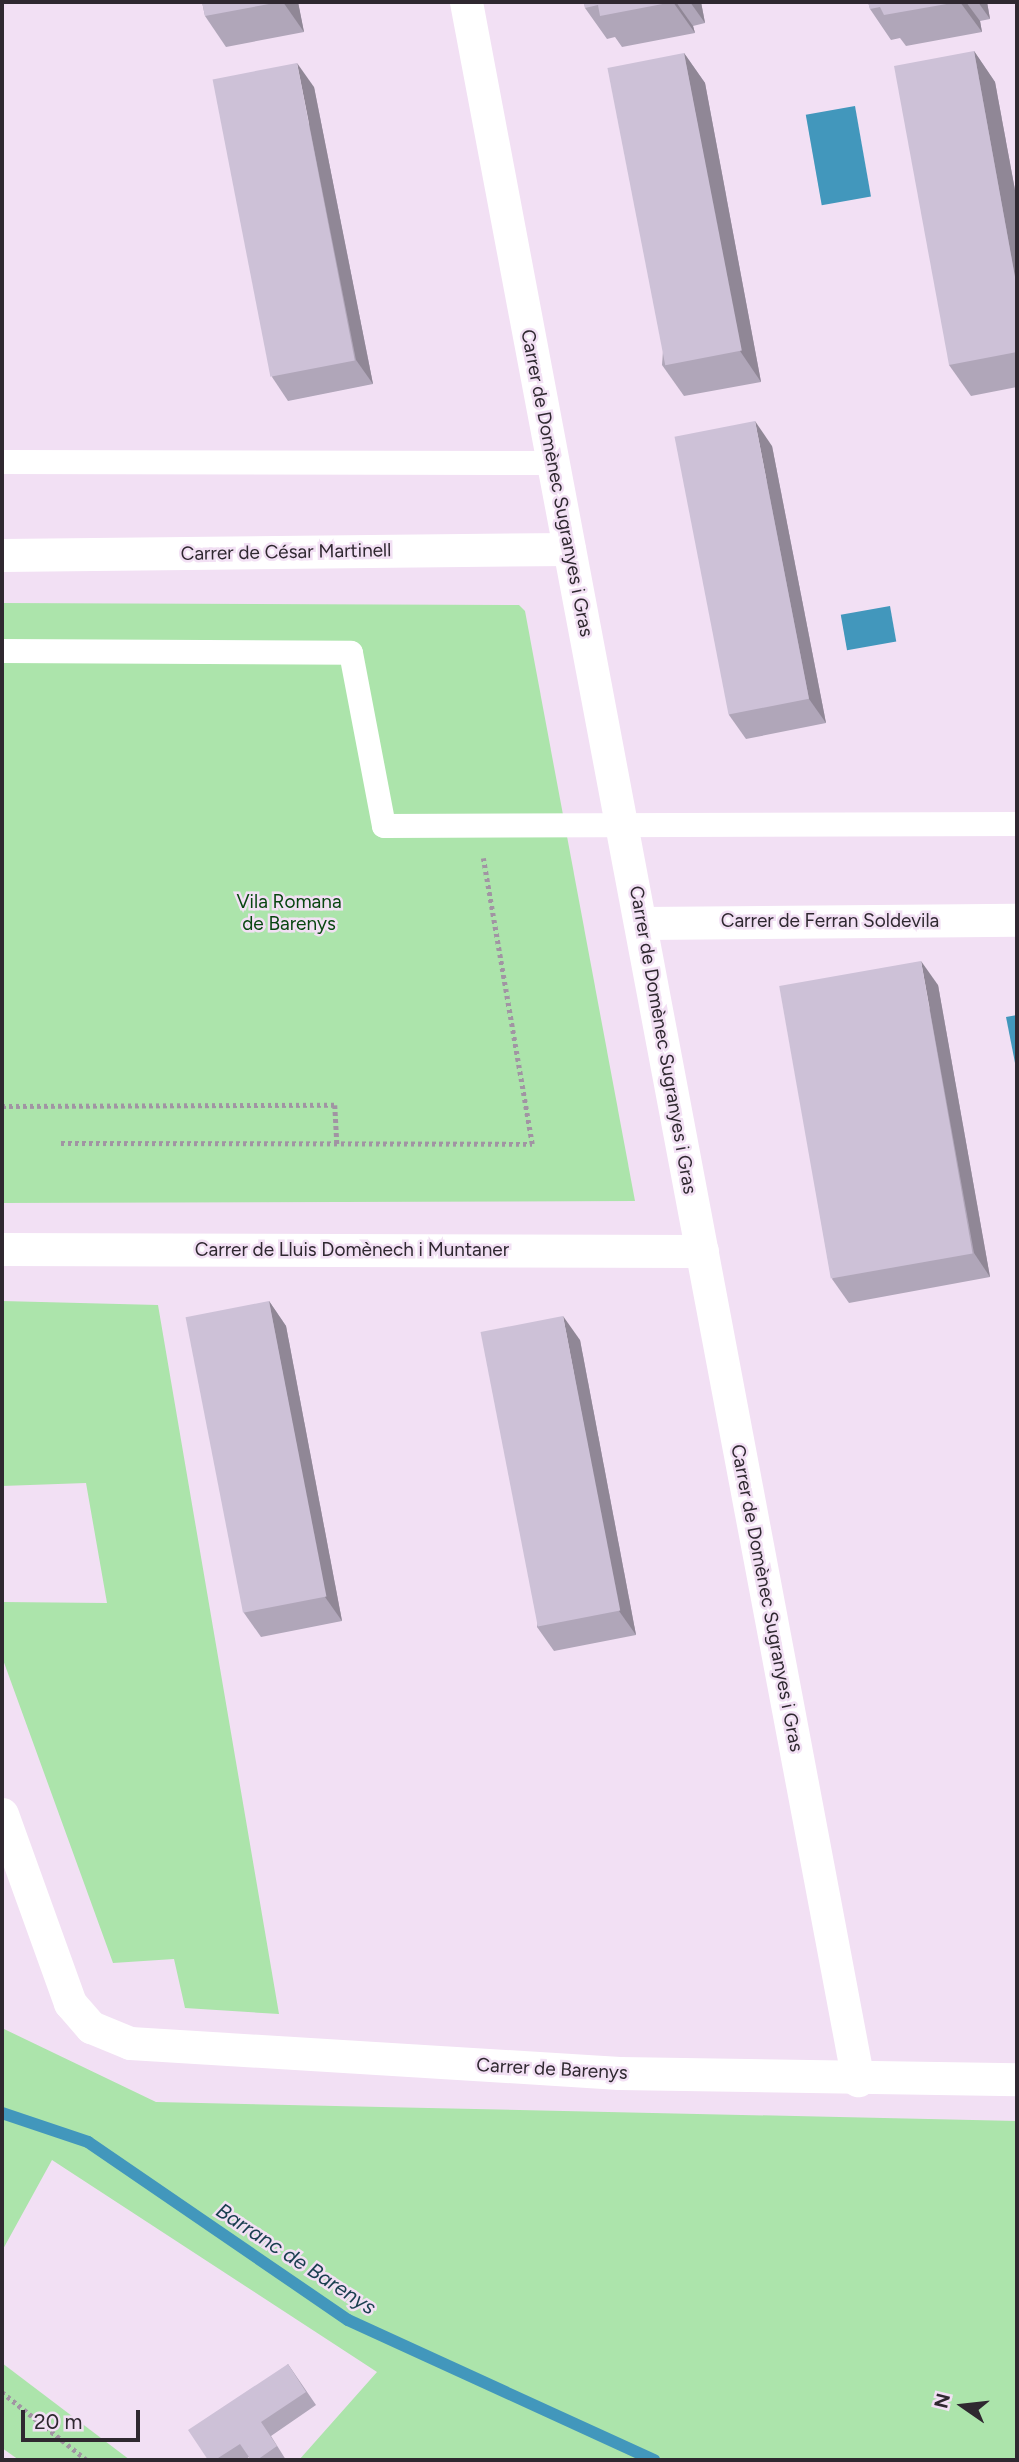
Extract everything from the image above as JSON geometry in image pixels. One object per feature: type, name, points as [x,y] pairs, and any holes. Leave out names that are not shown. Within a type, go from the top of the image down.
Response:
[{"type":"street","name":"Carrer de Domènec Sugranyes i Gras","points":[[466,2],[643,923],[858,2080]]},
{"type":"street","points":[[2,462],[553,463]]},
{"type":"street","name":"Carrer de César Martinell","points":[[2,555],[569,549]]},
{"type":"street","points":[[2,650],[351,653],[384,826],[1017,824]]},
{"type":"street","name":"Carrer de Ferran Soldevila","points":[[643,923],[1017,920]]},
{"type":"street","name":"Carrer de Lluis Domènech i Muntaner","points":[[2,1249],[702,1251]]},
{"type":"street","points":[[2,1814],[15,1880]]},
{"type":"street","name":"Carrer de Barenys","points":[[15,1880],[70,2003],[91,2027],[156,2048],[619,2073],[858,2080],[1017,2079]]},
{"type":"path","points":[[61,1143],[532,1144],[477,824]]},
{"type":"path","points":[[2,1106],[335,1105],[337,1143]]},
{"type":"path","points":[[2,2392],[87,2460]]},
{"type":"green space","name":"Vila Romana de Barenys","points":[[2,603],[519,605],[525,611],[635,1201],[2,1203]]},
{"type":"green space","points":[[2,1301],[158,1305],[279,2014],[185,2008],[174,1959],[113,1963],[2,1657],[2,1602],[107,1603],[86,1483],[2,1486]]},
{"type":"green space","points":[[2,2021],[4,2029],[156,2102],[1017,2121],[1017,2460],[299,2460],[377,2372],[52,2160],[2,2251]]},
{"type":"green space","points":[[2,2363],[130,2460],[19,2460],[2,2448]]},
{"type":"water","points":[[855,106],[871,197],[822,205],[806,115]]},
{"type":"water","points":[[890,606],[896,641],[847,650],[841,615]]},
{"type":"water","points":[[1017,1015],[1017,1073],[1006,1017]]},
{"type":"building","points":[[202,2],[280,2],[205,16]]},
{"type":"building","points":[[584,2],[673,2],[600,16],[598,5],[585,8]]},
{"type":"building","points":[[868,2],[958,2],[884,15],[880,7],[870,9]]},
{"type":"building","points":[[974,51],[1017,288],[1017,352],[949,365],[894,66]]},
{"type":"building","points":[[684,53],[742,350],[665,365],[607,68]]},
{"type":"building","points":[[297,63],[355,360],[270,377],[213,79]]},
{"type":"building","points":[[755,421],[809,699],[729,714],[675,437]]},
{"type":"building","points":[[921,961],[973,1253],[831,1278],[779,986]]},
{"type":"building","points":[[269,1301],[326,1596],[243,1613],[186,1317]]},
{"type":"building","points":[[563,1316],[620,1610],[538,1627],[481,1332]]},
{"type":"building","points":[[288,2364],[306,2392],[261,2422],[277,2446],[257,2460],[251,2460],[240,2444],[215,2460],[208,2460],[188,2430]]},
{"type":"waterway","name":"Barranc de Barenys","points":[[2,2113],[88,2142],[348,2320],[654,2460]]}]
